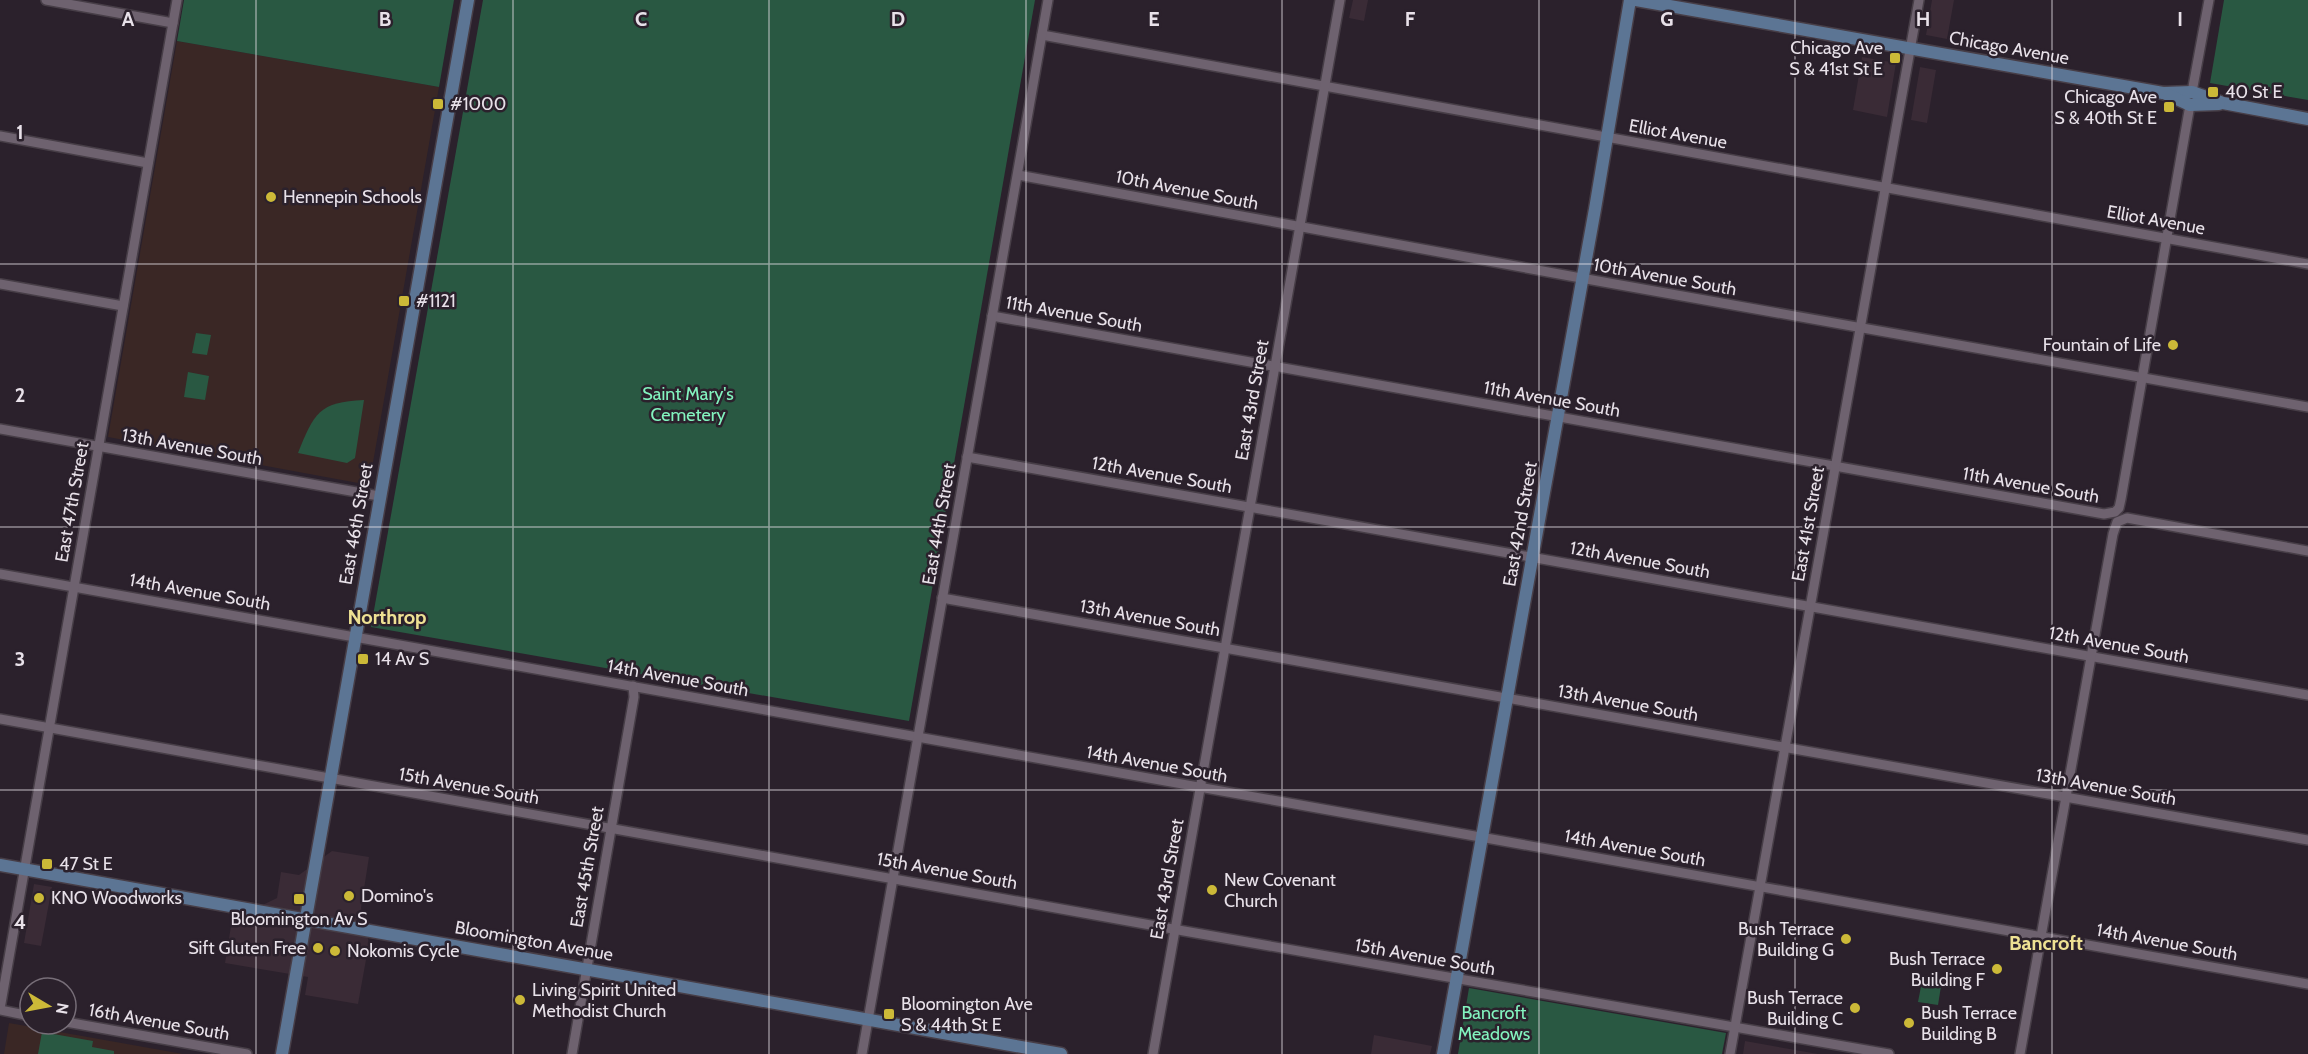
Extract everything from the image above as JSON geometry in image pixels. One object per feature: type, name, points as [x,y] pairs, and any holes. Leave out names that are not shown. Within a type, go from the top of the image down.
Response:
[{"type":"street","points":[[46,0],[173,23]]},
{"type":"street","name":"East 47th Street","points":[[0,1010],[177,0]]},
{"type":"street","name":"East 46th Street","points":[[282,1054],[468,0]]},
{"type":"street","name":"East 44th Street","points":[[862,1054],[1048,0]]},
{"type":"street","name":"East 43rd Street","points":[[1153,1054],[1340,0]]},
{"type":"street","name":"East 42nd Street","points":[[1443,1054],[1630,0]]},
{"type":"street","name":"Chicago Avenue","points":[[1636,0],[1910,50],[2308,118]]},
{"type":"street","name":"East 41st Street","points":[[1730,1054],[1919,0]]},
{"type":"street","points":[[2142,378],[2209,0]]},
{"type":"street","name":"Elliot Avenue","points":[[1042,35],[2308,264]]},
{"type":"street","points":[[0,136],[148,163]]},
{"type":"street","name":"10th Avenue South","points":[[1017,175],[2308,407]]},
{"type":"street","points":[[0,284],[123,306]]},
{"type":"street","name":"11th Avenue South","points":[[992,316],[1274,368],[1557,416],[1835,468],[2107,514],[2119,508],[2142,378]]},
{"type":"street","name":"13th Avenue South","points":[[0,429],[379,496]]},
{"type":"street","name":"12th Avenue South","points":[[967,457],[2308,695]]},
{"type":"street","points":[[2020,1054],[2117,522],[2127,518],[2308,551]]},
{"type":"street","name":"14th Avenue South","points":[[0,574],[2308,984]]},
{"type":"street","name":"13th Avenue South","points":[[942,598],[2308,840]]},
{"type":"street","name":"East 45th Street","points":[[572,1054],[634,697],[633,686]]},
{"type":"street","name":"15th Avenue South","points":[[0,718],[611,829],[1889,1054]]},
{"type":"street","name":"Bloomington Avenue","points":[[0,865],[1061,1054]]},
{"type":"street","points":[[0,1010],[18,1014]]},
{"type":"street","name":"16th Avenue South","points":[[78,1024],[247,1054]]},
{"type":"shaded area","points":[[1353,0],[1368,0],[1364,21],[1349,18]]},
{"type":"shaded area","points":[[1932,0],[1954,0],[1947,39],[1926,35]]},
{"type":"shaded area","points":[[177,41],[439,87],[369,485],[108,437]]},
{"type":"shaded area","points":[[1862,57],[1896,63],[1887,117],[1853,110]]},
{"type":"shaded area","points":[[1920,67],[1936,70],[1927,123],[1911,120]]},
{"type":"shaded area","points":[[332,851],[369,857],[361,908],[369,943],[358,1004],[305,995],[308,977],[225,963],[232,920],[277,898],[281,872],[299,875]]},
{"type":"shaded area","points":[[34,884],[52,887],[41,946],[24,943]]},
{"type":"shaded area","points":[[9,1023],[18,1025],[18,1036],[78,1035],[183,1054],[4,1054]]},
{"type":"shaded area","points":[[1374,1035],[1432,1046],[1430,1054],[1371,1054]]},
{"type":"shaded area","points":[[1745,1041],[1818,1054],[1743,1054]]},
{"type":"green space","points":[[184,0],[454,0],[439,87],[177,41]]},
{"type":"green space","name":"Saint Mary's Cemetery","points":[[483,0],[1035,0],[909,721],[371,627]]},
{"type":"green space","points":[[2224,0],[2308,0],[2308,100],[2210,83]]},
{"type":"green space","points":[[196,333],[211,335],[207,355],[192,353]]},
{"type":"green space","points":[[188,372],[209,376],[205,400],[184,397]]},
{"type":"green space","points":[[364,400],[355,458],[347,463],[298,453],[309,428],[320,412],[337,404]]},
{"type":"green space","points":[[1923,976],[1942,980],[1938,1005],[1918,1002]]},
{"type":"green space","name":"Bancroft Meadows","points":[[1469,988],[1726,1033],[1722,1054],[1458,1054]]},
{"type":"green space","points":[[41,1036],[65,1036],[93,1041],[92,1047],[114,1051],[114,1054],[38,1054]]},
{"type":"place","name":"Chicago Ave S & 41st St E","points":[[1895,58]]},
{"type":"place","name":"40 St E","points":[[2213,92]]},
{"type":"place","name":"#1000","points":[[438,104]]},
{"type":"place","name":"Chicago Ave S & 40th St E","points":[[2169,107]]},
{"type":"place","name":"Hennepin Schools","points":[[271,197]]},
{"type":"place","name":"#1121","points":[[404,301]]},
{"type":"place","name":"Fountain of Life","points":[[2173,345]]},
{"type":"place","name":"14 Av S","points":[[363,659]]},
{"type":"place","name":"47 St E","points":[[47,864]]},
{"type":"place","name":"New Covenant Church","points":[[1212,890]]},
{"type":"place","name":"Domino's","points":[[349,896]]},
{"type":"place","name":"KNO Woodworks","points":[[39,898]]},
{"type":"place","name":"Bloomington Av S","points":[[299,899]]},
{"type":"place","name":"Bush Terrace Building G","points":[[1846,939]]},
{"type":"place","name":"Sift Gluten Free","points":[[318,948]]},
{"type":"place","name":"Nokomis Cycle","points":[[335,951]]},
{"type":"place","name":"Bush Terrace Building F","points":[[1997,969]]},
{"type":"place","name":"Living Spirit United Methodist Church","points":[[520,1000]]},
{"type":"place","name":"Bush Terrace Building C","points":[[1855,1008]]},
{"type":"place","name":"Bloomington Ave S & 44th St E","points":[[889,1014]]},
{"type":"place","name":"Bush Terrace Building B","points":[[1909,1023]]},
{"type":"district","name":"Northrop","points":[[387,617]]},
{"type":"district","name":"Bancroft","points":[[2046,943]]}]
